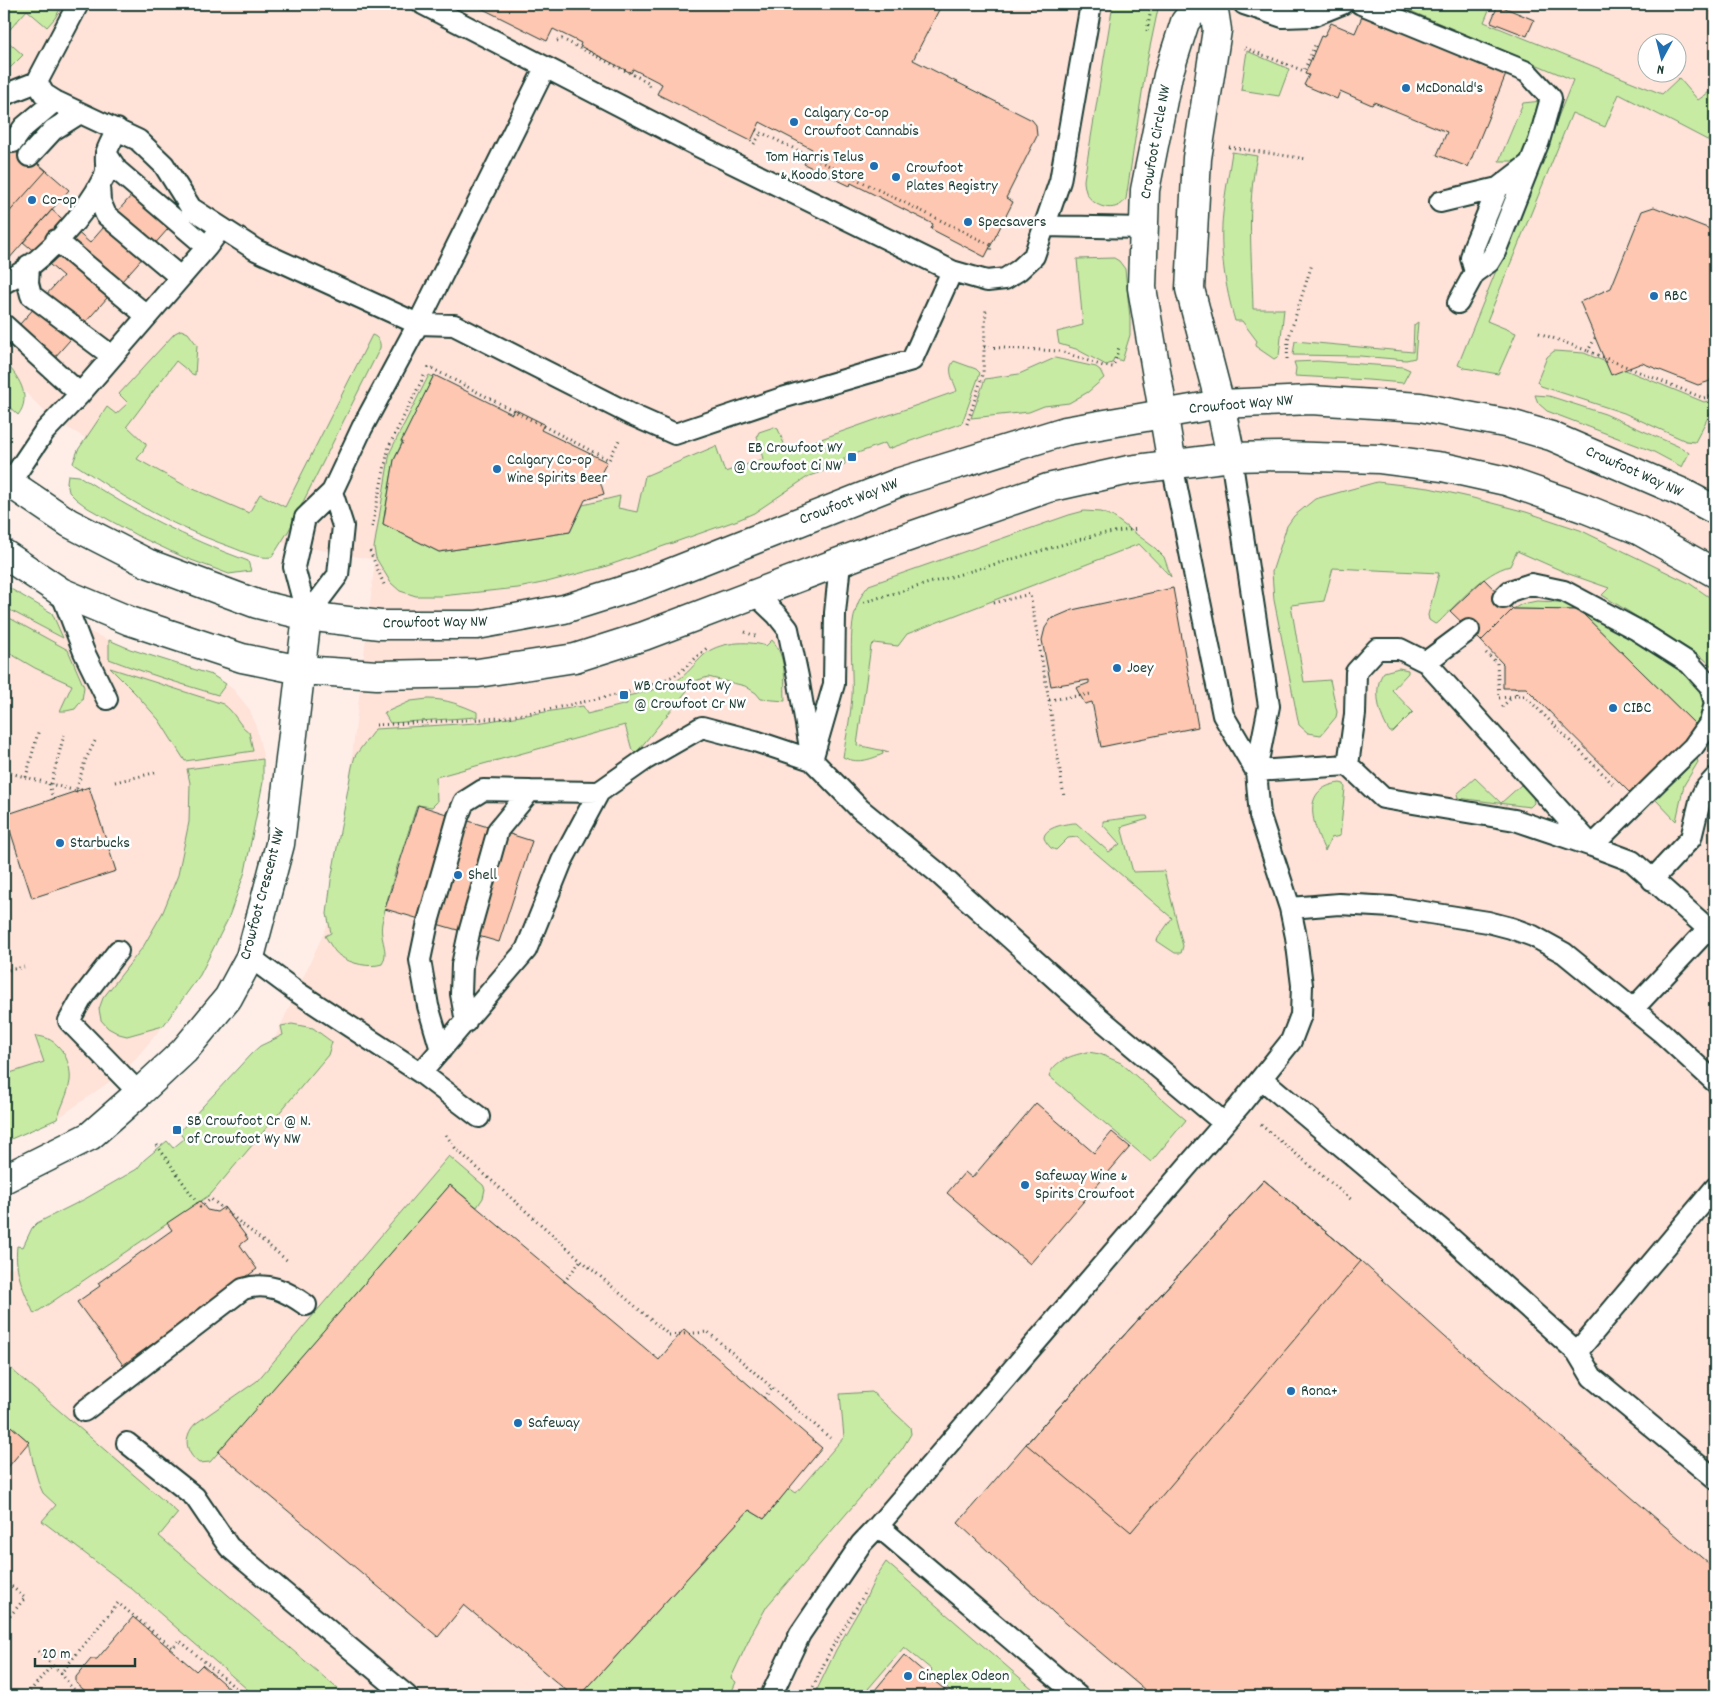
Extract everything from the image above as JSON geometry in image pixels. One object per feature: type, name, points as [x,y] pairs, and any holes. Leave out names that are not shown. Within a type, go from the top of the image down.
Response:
[{"type":"street","name":"Crowfoot Circle NW","points":[[1172,464],[1142,288],[1145,190],[1168,75],[1184,22],[1199,4]]},
{"type":"street","points":[[1213,4],[1216,30],[1197,158],[1190,289],[1220,404],[1231,457]]},
{"type":"street","name":"Crowfoot Way NW","points":[[6,481],[69,523],[147,563],[257,604],[307,616],[380,625],[477,625],[564,609],[640,585],[900,482],[1065,431],[1220,404],[1311,400],[1410,407],[1510,424],[1551,436],[1681,492],[1715,510]]},
{"type":"street","points":[[4,554],[61,592],[130,621],[242,658],[300,670],[377,675],[478,673],[575,658],[644,636],[872,550],[1048,488],[1129,470],[1231,457],[1283,456],[1380,459],[1443,467],[1506,480],[1638,530],[1714,569]]},
{"type":"street","name":"Crowfoot Crescent NW","points":[[4,1179],[90,1136],[139,1093],[190,1044],[228,998],[250,957],[280,844],[307,616]]},
{"type":"lane","points":[[4,96],[37,82],[78,4]]},
{"type":"lane","points":[[423,4],[765,180],[952,271],[987,281],[1005,279],[1019,270],[1034,256],[1060,181],[1090,4]]},
{"type":"lane","points":[[1244,4],[1283,17],[1312,16],[1342,4]]},
{"type":"lane","points":[[1360,4],[1527,72],[1551,98],[1539,141],[1495,252],[1489,262],[1475,272],[1458,303]]},
{"type":"lane","points":[[307,616],[294,567],[305,518],[332,492],[362,428],[418,324],[545,68]]},
{"type":"lane","points":[[37,82],[44,94],[55,101],[138,140],[164,166],[192,208],[256,250],[418,324],[454,326],[607,403],[675,434],[782,398],[912,360],[952,271]]},
{"type":"lane","points":[[12,142],[24,128],[55,101]]},
{"type":"lane","points":[[29,156],[53,130],[80,113]]},
{"type":"lane","points":[[4,284],[29,265],[70,226],[106,175],[106,153],[117,129]]},
{"type":"lane","points":[[106,153],[117,170],[207,247]]},
{"type":"lane","points":[[1440,202],[1498,188],[1529,164]]},
{"type":"lane","points":[[99,186],[100,202],[106,214],[180,277]]},
{"type":"lane","points":[[1475,272],[1471,258],[1474,246],[1498,188]]},
{"type":"lane","points":[[1044,226],[1144,228]]},
{"type":"lane","points":[[6,481],[44,432],[80,394],[207,247],[220,228]]},
{"type":"lane","points":[[56,240],[147,316]]},
{"type":"lane","points":[[29,265],[28,283],[31,295],[112,356]]},
{"type":"lane","points":[[4,325],[80,394]]},
{"type":"lane","points":[[771,1696],[800,1634],[861,1544],[1262,1079],[1291,1041],[1301,1015],[1302,985],[1296,937],[1290,908],[1260,816],[1256,771],[1269,706],[1231,457]]},
{"type":"lane","points":[[1172,464],[1223,715],[1256,771]]},
{"type":"lane","points":[[307,616],[338,575],[343,526],[332,492]]},
{"type":"lane","points":[[812,760],[834,684],[835,613],[840,563]]},
{"type":"lane","points":[[1503,598],[1510,591],[1531,584],[1564,591],[1637,630],[1689,664],[1710,686],[1715,703],[1710,723],[1694,747],[1592,846]]},
{"type":"lane","points":[[61,592],[84,652],[107,700]]},
{"type":"lane","points":[[755,594],[777,614],[788,629],[812,760]]},
{"type":"lane","points":[[1426,662],[1469,630]]},
{"type":"lane","points":[[1348,765],[1355,714],[1356,672],[1377,649],[1400,649],[1426,662],[1592,846]]},
{"type":"lane","points":[[421,1074],[526,950],[562,861],[599,792],[646,759],[702,727],[755,741],[812,760],[860,809],[938,873],[1089,1009],[1224,1123]]},
{"type":"lane","points":[[1256,771],[1348,765],[1383,798],[1515,820],[1632,861],[1712,932],[1633,1009]]},
{"type":"lane","points":[[1652,880],[1691,838],[1701,797],[1705,789],[1715,778]]},
{"type":"lane","points":[[441,1050],[428,1006],[420,960],[428,922],[464,802],[483,790],[599,792]]},
{"type":"lane","points":[[466,1022],[461,994],[462,965],[469,933],[498,830],[530,791]]},
{"type":"lane","points":[[1290,908],[1339,904],[1392,907],[1488,922],[1533,936],[1564,953],[1661,1032],[1715,1082]]},
{"type":"lane","points":[[118,951],[82,998],[69,1021],[139,1093]]},
{"type":"lane","points":[[250,957],[297,992],[421,1074],[479,1117]]},
{"type":"lane","points":[[1262,1079],[1437,1226],[1577,1352],[1592,1377],[1715,1479]]},
{"type":"lane","points":[[1577,1352],[1715,1188]]},
{"type":"lane","points":[[84,1411],[243,1289],[254,1286],[275,1288],[285,1291],[306,1305]]},
{"type":"lane","points":[[127,1443],[195,1497],[229,1547],[407,1696]]},
{"type":"lane","points":[[878,1526],[1078,1696]]},
{"type":"path","points":[[1240,46],[1304,71],[1318,39]]},
{"type":"path","points":[[756,130],[992,244],[987,281],[983,374],[967,424]]},
{"type":"path","points":[[1224,146],[1307,159]]},
{"type":"path","points":[[1287,358],[1288,340],[1312,264]]},
{"type":"path","points":[[1538,333],[1588,351],[1703,398],[1715,396]]},
{"type":"path","points":[[1588,351],[1595,338]]},
{"type":"path","points":[[984,347],[1060,352],[1103,366],[1113,367]]},
{"type":"path","points":[[371,534],[389,446],[429,367],[609,460]]},
{"type":"path","points":[[855,604],[1099,534],[1138,529]]},
{"type":"path","points":[[370,543],[370,553],[386,587]]},
{"type":"path","points":[[994,603],[1030,594],[1064,797]]},
{"type":"path","points":[[736,634],[745,632],[763,639]]},
{"type":"path","points":[[376,725],[422,724],[501,718],[630,692],[678,674],[708,647],[714,644]]},
{"type":"path","points":[[1481,648],[1497,663],[1499,698],[1525,696],[1619,789]]},
{"type":"path","points":[[1516,688],[1516,696]]},
{"type":"path","points":[[1048,700],[1091,694]]},
{"type":"path","points":[[26,777],[39,729]]},
{"type":"path","points":[[53,799],[50,784],[64,735]]},
{"type":"path","points":[[76,791],[85,761],[95,741]]},
{"type":"path","points":[[4,762],[7,772],[76,791],[85,789]]},
{"type":"path","points":[[115,782],[158,772]]},
{"type":"path","points":[[4,971],[24,967]]},
{"type":"path","points":[[1261,1125],[1353,1202]]},
{"type":"path","points":[[446,1134],[456,1149],[580,1260],[669,1335],[708,1332],[830,1438]]},
{"type":"path","points":[[157,1145],[200,1207],[211,1198],[292,1264]]},
{"type":"path","points":[[564,1282],[580,1260]]},
{"type":"path","points":[[764,1398],[772,1388]]},
{"type":"path","points":[[4,1580],[25,1598],[4,1623]]},
{"type":"path","points":[[809,1696],[830,1651],[862,1598],[868,1582]]},
{"type":"path","points":[[62,1673],[118,1603],[173,1648],[179,1640],[245,1696]]},
{"type":"path","points":[[38,1651],[62,1673],[72,1687],[82,1696]]},
{"type":"path","points":[[30,1691],[52,1665]]},
{"type":"shaded area","points":[[33,4],[1715,4],[1715,1696],[4,1696],[4,1270],[27,1263],[205,1131],[259,1072],[334,911],[375,560],[251,537],[50,417],[4,371],[4,33]]},
{"type":"shaded area","points":[[4,585],[36,605],[85,630],[130,649],[212,675],[233,689],[250,710],[257,730],[263,756],[263,782],[245,872],[228,919],[200,975],[163,1026],[126,1070],[57,1119],[4,1142]]},
{"type":"green space","points":[[4,4],[63,4],[47,27],[27,10],[4,36]]},
{"type":"green space","points":[[1113,4],[1159,4],[1146,66],[1126,199],[1122,204],[1111,208],[1099,205],[1089,198],[1084,180]]},
{"type":"green space","points":[[1394,4],[1489,4],[1491,5],[1484,22],[1662,94],[1675,82],[1682,82],[1698,100],[1715,88],[1715,144],[1619,94],[1605,127],[1572,113],[1487,321],[1516,333],[1498,374],[1465,368],[1458,365],[1573,80]]},
{"type":"green space","points":[[4,38],[23,55],[8,70],[4,67]]},
{"type":"green space","points":[[1247,51],[1289,69],[1279,96],[1241,90]]},
{"type":"green space","points":[[1542,101],[1542,106],[1523,154],[1516,161],[1499,161],[1523,103]]},
{"type":"green space","points":[[1232,152],[1257,156],[1251,214],[1253,309],[1284,309],[1279,356],[1274,359],[1255,346],[1257,341],[1242,321],[1235,321],[1228,294],[1222,254],[1222,227]]},
{"type":"green space","points":[[1114,258],[1125,269],[1130,335],[1122,361],[1114,358],[1112,363],[1106,365],[1076,349],[1059,344],[1057,332],[1083,325],[1077,259]]},
{"type":"green space","points":[[1418,322],[1415,358],[1406,360],[1360,356],[1293,355],[1295,341],[1413,352],[1414,325]]},
{"type":"green space","points":[[181,330],[188,333],[197,345],[195,375],[176,361],[127,426],[146,444],[137,459],[184,485],[249,513],[260,494],[285,507],[372,335],[379,342],[380,348],[289,530],[272,557],[262,557],[246,553],[174,523],[132,501],[73,463],[78,450],[107,407],[116,414],[128,403],[119,394],[175,333]]},
{"type":"green space","points":[[1554,351],[1584,353],[1704,402],[1713,400],[1715,404],[1695,442],[1686,441],[1624,413],[1541,386],[1537,382],[1547,357]]},
{"type":"green space","points":[[1055,358],[1096,367],[1104,378],[1088,392],[1069,403],[1044,406],[1029,412],[971,418],[985,379],[1019,374]]},
{"type":"green space","points":[[4,361],[18,379],[24,393],[24,401],[18,415],[4,402]]},
{"type":"green space","points":[[954,361],[976,369],[980,373],[962,423],[888,449],[885,443],[844,458],[845,464],[809,476],[754,513],[604,567],[518,588],[441,596],[416,596],[400,591],[391,583],[376,558],[374,548],[390,452],[429,375],[433,377],[394,460],[383,524],[439,552],[570,532],[583,505],[620,496],[618,508],[637,512],[645,476],[716,446],[725,472],[763,459],[757,436],[759,432],[774,427],[778,429],[787,451],[957,391],[951,372]]},
{"type":"green space","points":[[1318,361],[1403,367],[1410,370],[1403,383],[1295,376],[1296,368],[1294,362]]},
{"type":"green space","points":[[1535,395],[1549,396],[1605,414],[1682,448],[1689,453],[1682,467],[1652,451],[1547,411],[1538,403]]},
{"type":"green space","points":[[68,475],[79,476],[161,523],[203,543],[248,561],[251,571],[229,574],[183,557],[136,535],[88,508],[76,499],[69,492]]},
{"type":"green space","points":[[1377,482],[1429,488],[1526,512],[1580,530],[1689,583],[1715,601],[1715,669],[1703,658],[1602,595],[1609,588],[1569,574],[1517,551],[1510,566],[1500,569],[1481,581],[1435,624],[1429,620],[1428,615],[1439,573],[1333,568],[1324,601],[1291,605],[1304,682],[1330,680],[1337,712],[1336,717],[1321,735],[1308,733],[1299,725],[1274,600],[1272,572],[1287,526],[1294,516],[1315,499]]},
{"type":"green space","points":[[1084,511],[1100,512],[1112,516],[1164,557],[1171,577],[1139,544],[907,634],[898,646],[874,643],[871,646],[857,745],[882,750],[883,754],[863,760],[843,757],[852,696],[851,638],[853,624],[861,597],[869,585]]},
{"type":"green space","points":[[4,585],[52,613],[63,638],[4,607]]},
{"type":"green space","points":[[1537,601],[1577,603],[1692,672],[1710,697],[1699,728],[1579,610],[1513,609],[1522,604]]},
{"type":"green space","points":[[4,615],[68,650],[84,687],[82,700],[75,709],[60,711],[72,685],[35,668],[4,650]]},
{"type":"green space","points":[[109,640],[130,649],[212,675],[226,684],[218,695],[109,659]]},
{"type":"green space","points":[[772,640],[777,647],[782,661],[785,701],[761,699],[756,693],[745,686],[708,677],[695,681],[636,753],[632,750],[625,725],[436,777],[437,802],[432,807],[417,805],[393,878],[381,929],[385,950],[382,964],[372,966],[344,959],[325,936],[331,933],[327,914],[331,880],[352,767],[355,756],[375,729],[477,723],[583,706],[587,714],[627,704],[628,696],[676,681],[704,655],[717,647],[734,643],[751,643],[766,646]]},
{"type":"green space","points":[[110,668],[223,704],[249,732],[253,751],[185,761],[159,720]]},
{"type":"green space","points":[[1399,668],[1408,670],[1408,673],[1392,690],[1413,712],[1393,732],[1390,732],[1380,710],[1378,686],[1384,672]]},
{"type":"green space","points":[[428,699],[447,701],[459,705],[477,712],[477,717],[390,723],[384,713],[411,701]]},
{"type":"green space","points":[[263,759],[263,782],[245,872],[228,919],[200,975],[163,1026],[127,1036],[108,1028],[101,1020],[99,1009],[103,998],[143,947],[163,912],[178,875],[189,822],[190,783],[187,769]]},
{"type":"green space","points":[[1697,759],[1698,762],[1684,785],[1676,821],[1655,799]]},
{"type":"green space","points":[[1475,778],[1501,803],[1521,785],[1533,797],[1534,803],[1530,807],[1458,798],[1457,794]]},
{"type":"green space","points":[[1344,784],[1345,788],[1340,836],[1331,838],[1325,851],[1314,819],[1314,800],[1319,792],[1327,786]]},
{"type":"green space","points":[[1147,816],[1148,819],[1121,827],[1133,872],[1164,871],[1183,946],[1181,953],[1175,953],[1157,941],[1172,918],[1077,837],[1068,838],[1056,850],[1051,848],[1044,838],[1045,834],[1052,828],[1076,823],[1109,852],[1120,844],[1103,825],[1103,821]]},
{"type":"green space","points":[[292,1024],[313,1028],[332,1042],[328,1055],[211,1194],[34,1314],[18,1273],[16,1255],[17,1246],[23,1247],[32,1228],[37,1223],[85,1199],[137,1169],[144,1160],[167,1141],[173,1148],[184,1139],[179,1132],[251,1054],[260,1046],[283,1035],[281,1026]]},
{"type":"green space","points":[[35,1036],[50,1040],[62,1051],[69,1065],[70,1081],[68,1091],[57,1119],[4,1142],[4,1075],[44,1062]]},
{"type":"green space","points":[[1088,1052],[1100,1054],[1121,1063],[1186,1120],[1151,1162],[1049,1076],[1051,1070],[1060,1062]]},
{"type":"green space","points":[[449,1156],[483,1185],[485,1189],[483,1198],[477,1207],[450,1185],[210,1462],[199,1463],[194,1459],[188,1449],[187,1439],[195,1424],[257,1381]]},
{"type":"green space","points":[[4,1363],[178,1513],[159,1536],[346,1696],[255,1696],[132,1589],[42,1521],[56,1505],[43,1493],[39,1484],[29,1442],[4,1420]]},
{"type":"green space","points":[[872,1392],[910,1427],[911,1434],[902,1449],[767,1606],[731,1678],[736,1682],[730,1696],[580,1696],[749,1510],[764,1519],[789,1488],[796,1493],[844,1437],[840,1394]]},
{"type":"green space","points":[[886,1562],[1041,1696],[957,1696],[930,1673],[932,1670],[904,1647],[862,1696],[814,1696],[836,1650]]},
{"type":"building","points":[[473,4],[942,4],[913,60],[1032,120],[1036,125],[1037,136],[1006,198],[1013,202],[985,257],[931,229],[933,224],[851,183],[850,186],[804,164],[812,149],[760,122],[751,141],[657,94],[662,84],[633,69],[631,73],[580,46],[581,43],[553,29],[547,41]]},
{"type":"building","points":[[1498,5],[1534,20],[1527,36],[1491,22]]},
{"type":"building","name":"McDonald's","points":[[1364,12],[1507,72],[1468,167],[1437,155],[1447,132],[1374,102],[1372,105],[1340,91],[1337,99],[1304,85],[1309,75],[1305,74],[1321,36],[1324,37],[1331,23],[1355,33]]},
{"type":"building","name":"Co-op","points":[[4,134],[69,190],[8,260],[4,257]]},
{"type":"building","points":[[4,134],[46,171],[4,218]]},
{"type":"building","name":"Co-op","points":[[138,188],[175,221],[47,366],[11,334],[63,276],[23,242],[52,210],[90,243]]},
{"type":"building","name":"RBC","points":[[1654,207],[1715,231],[1715,367],[1710,381],[1698,385],[1642,363],[1611,375],[1580,302],[1611,288],[1642,211]]},
{"type":"building","name":"Calgary Co-op Wine Spirits Beer","points":[[434,375],[512,414],[514,409],[544,424],[541,430],[607,462],[599,477],[604,494],[585,500],[570,532],[439,552],[383,524],[394,460]]},
{"type":"building","points":[[1484,579],[1513,609],[1481,641],[1450,611]]},
{"type":"building","name":"Joey","points":[[1173,588],[1198,727],[1101,747],[1092,702],[1085,704],[1076,688],[1089,683],[1089,680],[1051,686],[1042,640],[1045,628],[1051,619],[1072,610]]},
{"type":"building","name":"CIBC","points":[[1513,609],[1579,610],[1699,728],[1632,795],[1526,688],[1503,688],[1503,664],[1481,641]]},
{"type":"building","name":"Starbucks","points":[[89,787],[116,871],[32,898],[5,815]]},
{"type":"building","name":"Shell","points":[[418,805],[532,841],[499,942],[385,909]]},
{"type":"building","name":"Safeway Wine & Spirits Crowfoot","points":[[1036,1103],[1094,1153],[1112,1132],[1130,1147],[1030,1264],[947,1193],[965,1172],[972,1178]]},
{"type":"building","name":"Rona+","points":[[1264,1180],[1361,1261],[1445,1337],[1715,1569],[1715,1696],[1152,1696],[1054,1613],[958,1523],[1026,1444]]},
{"type":"building","points":[[1264,1180],[1361,1261],[1131,1532],[1026,1444]]},
{"type":"building","name":"Safeway","points":[[450,1185],[659,1360],[684,1329],[822,1448],[764,1519],[749,1510],[580,1696],[573,1696],[464,1605],[438,1637],[218,1452]]},
{"type":"building","points":[[200,1201],[207,1210],[217,1212],[224,1207],[248,1239],[240,1245],[257,1269],[202,1309],[195,1324],[190,1317],[123,1365],[77,1302],[100,1286],[98,1283],[172,1230],[167,1223]]},
{"type":"building","points":[[4,1420],[29,1442],[4,1472]]},
{"type":"building","points":[[133,1617],[196,1671],[202,1665],[238,1696],[91,1696],[76,1683],[76,1677],[91,1659],[97,1659]]},
{"type":"building","name":"Cineplex Odeon","points":[[904,1655],[952,1696],[870,1696]]},
{"type":"place","name":"McDonald's","points":[[1406,88]]},
{"type":"place","name":"Calgary Co-op Crowfoot Cannabis","points":[[794,122]]},
{"type":"place","name":"Tom Harris Telus & Koodo Store","points":[[874,166]]},
{"type":"place","name":"Crowfoot Plates Registry","points":[[896,177]]},
{"type":"place","name":"Co-op","points":[[32,200]]},
{"type":"place","name":"Specsavers","points":[[968,222]]},
{"type":"place","name":"RBC","points":[[1654,296]]},
{"type":"place","name":"EB Crowfoot WY @ Crowfoot Ci NW","points":[[852,457]]},
{"type":"place","name":"Calgary Co-op Wine Spirits Beer","points":[[497,469]]},
{"type":"place","name":"Joey","points":[[1117,668]]},
{"type":"place","name":"WB Crowfoot Wy @ Crowfoot Cr NW","points":[[624,695]]},
{"type":"place","name":"CIBC","points":[[1613,708]]},
{"type":"place","name":"Starbucks","points":[[60,843]]},
{"type":"place","name":"Shell","points":[[458,875]]},
{"type":"place","name":"SB Crowfoot Cr @ N. of Crowfoot Wy NW","points":[[177,1130]]},
{"type":"place","name":"Safeway Wine & Spirits Crowfoot","points":[[1025,1185]]},
{"type":"place","name":"Rona+","points":[[1291,1391]]},
{"type":"place","name":"Safeway","points":[[518,1423]]},
{"type":"place","name":"Cineplex Odeon","points":[[908,1676]]}]
